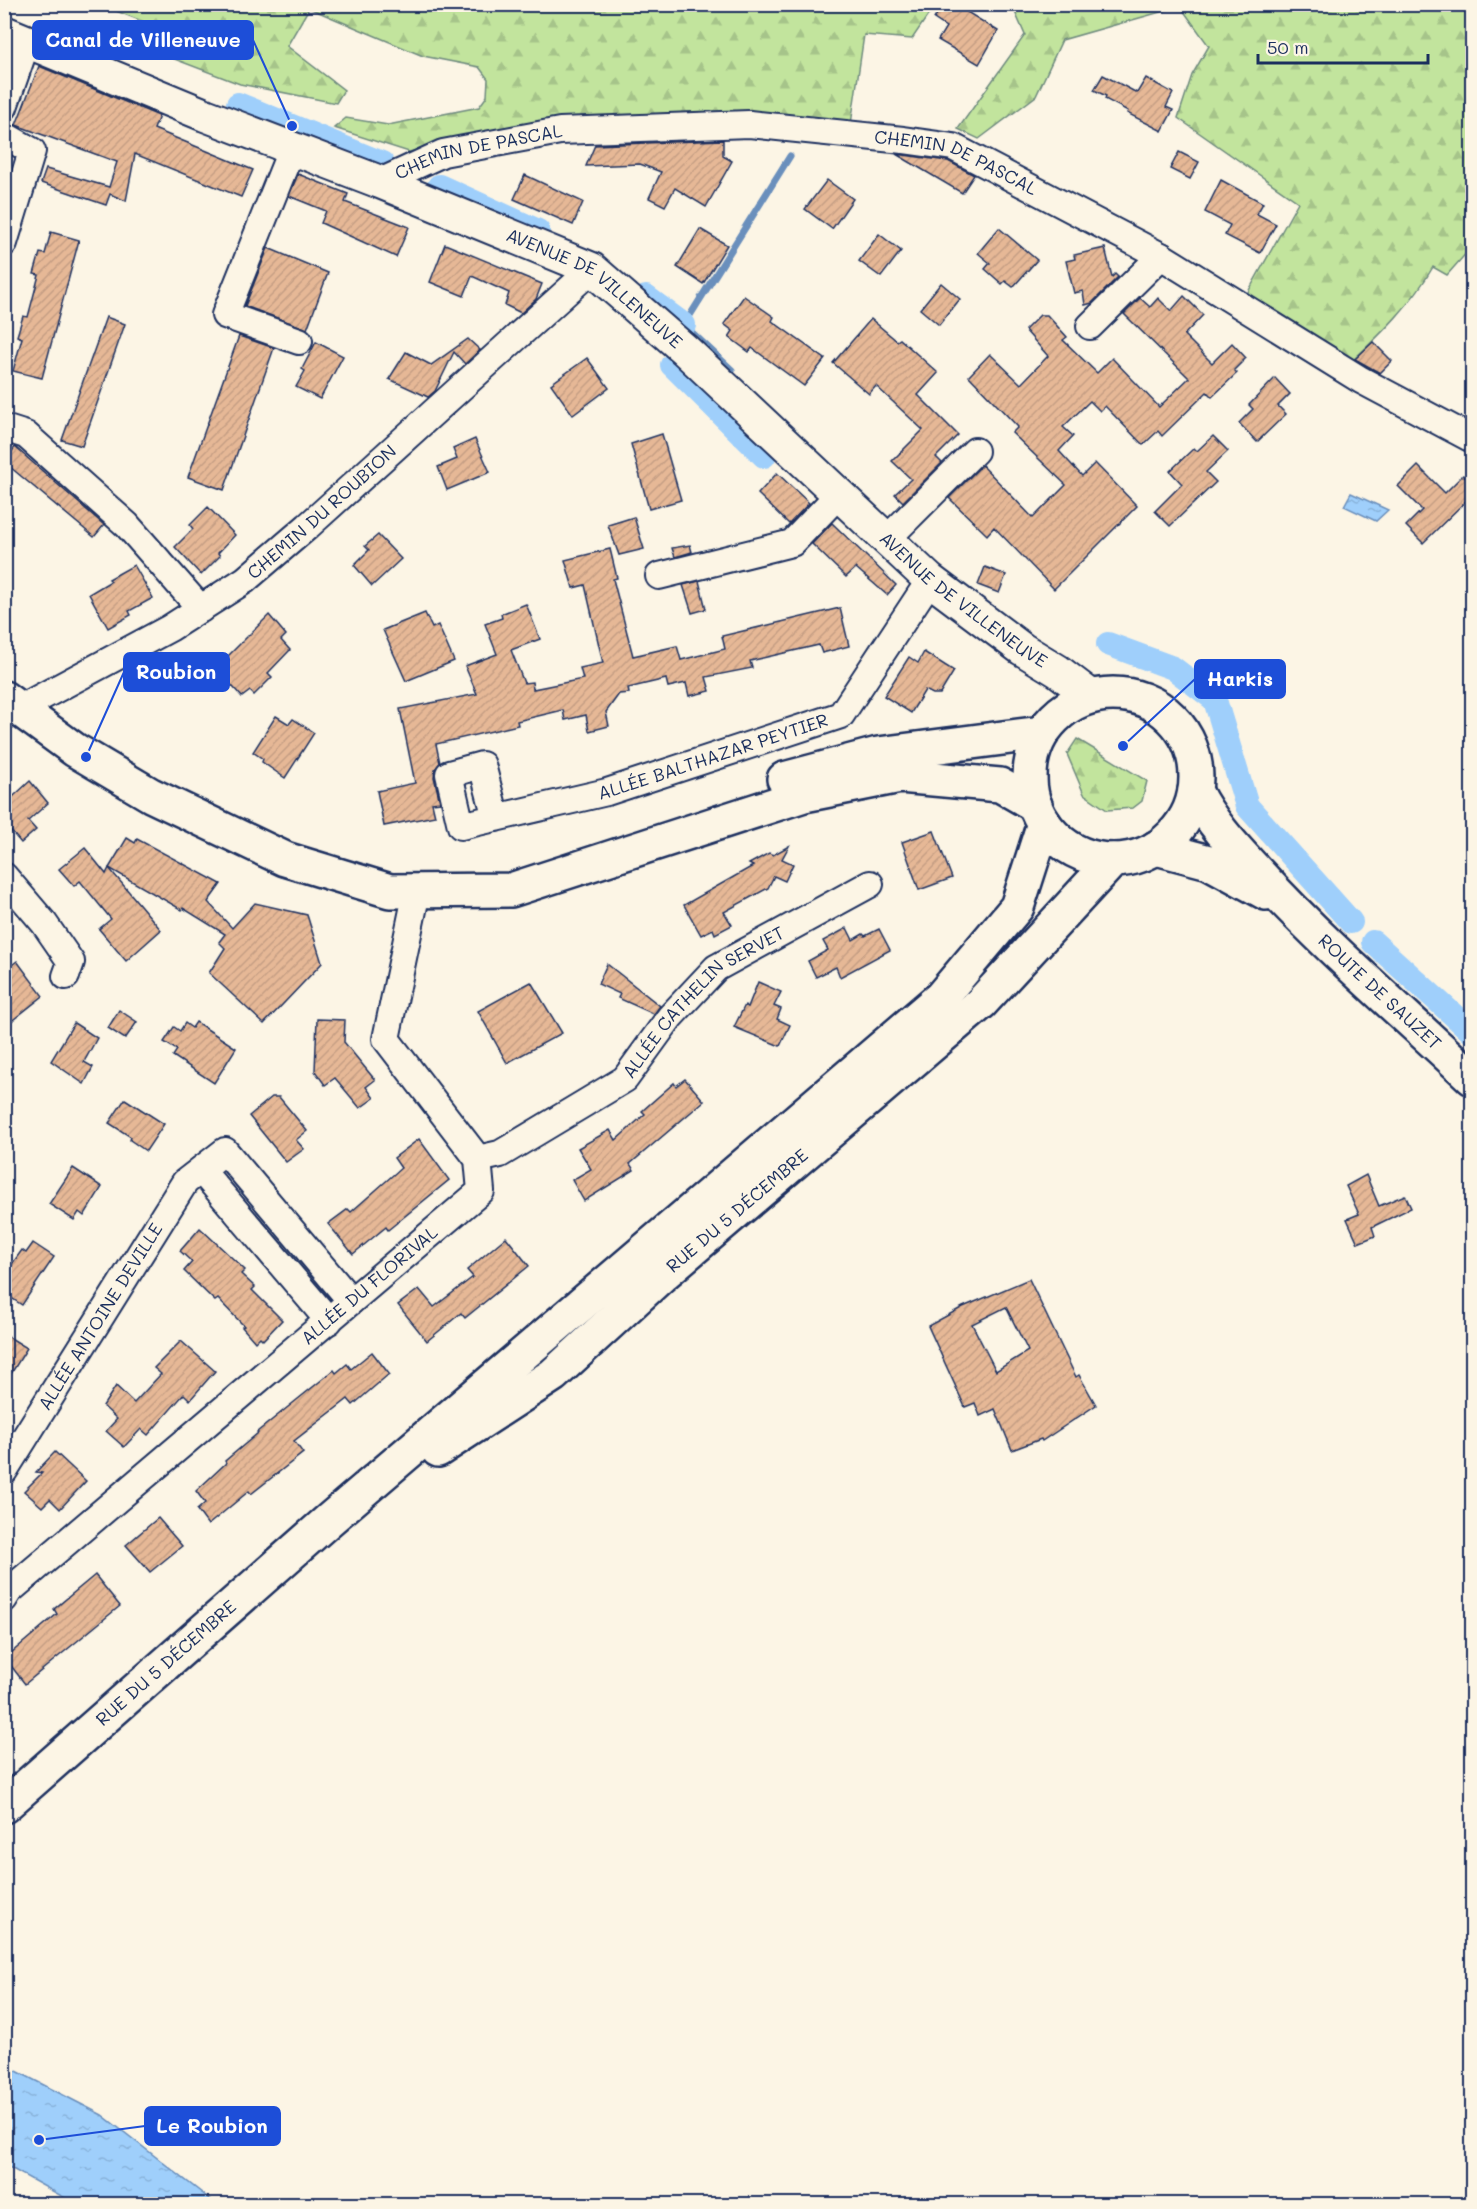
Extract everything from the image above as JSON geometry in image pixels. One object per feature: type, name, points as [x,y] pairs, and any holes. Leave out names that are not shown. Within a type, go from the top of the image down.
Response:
[{"type":"main road","points":[[12,703],[75,750],[151,795],[285,859],[390,891],[511,890],[804,795],[900,776],[1000,785],[1040,814],[1062,843],[1086,856],[1113,860],[1136,857],[1156,848],[1175,833],[1188,814],[1195,791],[1195,764],[1186,737],[1169,715],[1146,700],[1119,694],[1091,696],[1072,704],[1042,733],[1033,756],[1030,781],[1040,814]]},
{"type":"main road","points":[[285,859],[392,875],[496,871],[814,770],[878,754],[1042,733]]},
{"type":"main road","name":"ROUTE DE SAUZET","points":[[1195,791],[1204,810],[1288,906],[1473,1078]]},
{"type":"main road","name":"RUE DU 5 DÉCEMBRE","points":[[4,1806],[329,1520],[941,997],[1017,907],[1040,814]]},
{"type":"main road","name":"ROUTE DE SAUZET","points":[[1156,848],[1209,862],[1288,906]]},
{"type":"main road","name":"RUE DU 5 DÉCEMBRE","points":[[329,1520],[553,1375],[661,1276],[981,1003],[1113,860]]},
{"type":"street","points":[[4,107],[16,36]]},
{"type":"street","name":"AVENUE DE VILLENEUVE","points":[[16,36],[205,115],[380,182],[592,269],[685,350],[930,580],[1022,649],[1058,671],[1091,696]]},
{"type":"street","name":"CHEMIN DE PASCAL","points":[[380,182],[443,153],[560,131],[748,124],[953,147],[1161,256],[1361,380],[1473,439]]},
{"type":"street","points":[[4,135],[32,151],[4,243]]},
{"type":"street","points":[[292,148],[225,315],[299,341]]},
{"type":"street","points":[[1090,326],[1161,256]]},
{"type":"street","name":"CHEMIN DU ROUBION","points":[[12,703],[170,628],[245,580],[308,526],[592,269]]},
{"type":"street","points":[[4,428],[26,435],[127,525],[201,609]]},
{"type":"street","points":[[886,539],[975,451]]},
{"type":"street","points":[[659,576],[792,543],[839,494]]},
{"type":"street","name":"ALLÉE BALTHAZAR PEYTIER","points":[[496,818],[607,792],[841,714],[930,580]]},
{"type":"street","points":[[4,876],[44,923],[71,963],[66,976]]},
{"type":"street","name":"ALLÉE CATHELIN SERVET","points":[[478,1159],[500,1154],[625,1079],[670,1017],[716,968],[870,884]]},
{"type":"street","points":[[417,891],[386,1039],[478,1159]]},
{"type":"street","name":"ALLÉE ANTOINE DEVILLE","points":[[4,1471],[186,1182],[225,1151],[351,1301]]},
{"type":"street","name":"ALLÉE DU FLORIVAL","points":[[6,1592],[482,1191],[478,1159]]},
{"type":"street","points":[[201,1170],[329,1321]]},
{"type":"green space","points":[[101,5],[935,5],[912,39],[864,35],[851,124],[741,115],[534,123],[409,152],[334,128],[346,118],[388,125],[479,107],[487,96],[488,79],[479,67],[423,56],[309,8],[287,46],[344,90],[336,103],[240,84],[135,44],[152,25]]},
{"type":"green space","points":[[1008,5],[1472,5],[1472,251],[1469,250],[1447,275],[1433,267],[1406,306],[1351,362],[1247,294],[1298,202],[1178,118],[1192,75],[1209,46],[1183,10],[1171,9],[1062,40],[1036,96],[979,139],[958,129],[1025,35],[1015,12]]},
{"type":"green space","points":[[1077,739],[1147,781],[1142,801],[1133,808],[1107,810],[1084,794],[1067,754]]},
{"type":"water","points":[[1351,493],[1388,510],[1376,521],[1344,506]]},
{"type":"water","points":[[5,2065],[102,2115],[216,2204],[76,2204],[5,2165]]},
{"type":"building","points":[[943,4],[971,4],[967,12],[998,31],[979,64],[938,40],[946,27],[934,19]]},
{"type":"building","points":[[39,66],[159,116],[154,129],[253,170],[241,197],[135,154],[126,201],[110,194],[106,205],[41,183],[46,169],[109,187],[117,162],[16,125]]},
{"type":"building","points":[[1103,75],[1137,93],[1146,78],[1173,93],[1166,107],[1173,110],[1162,131],[1127,113],[1128,111],[1105,99],[1106,96],[1094,90]]},
{"type":"building","points":[[723,140],[723,156],[732,161],[706,207],[675,188],[665,206],[649,198],[661,172],[640,164],[586,166],[595,145]]},
{"type":"building","points":[[1179,152],[1199,162],[1190,179],[1170,169]]},
{"type":"building","points":[[896,154],[948,161],[974,175],[962,193]]},
{"type":"building","points":[[298,174],[348,194],[345,202],[409,227],[396,257],[321,223],[326,211],[289,196]]},
{"type":"building","points":[[525,175],[583,202],[573,225],[514,199]]},
{"type":"building","points":[[827,180],[853,199],[832,229],[805,209]]},
{"type":"building","points":[[1221,180],[1263,203],[1257,214],[1276,224],[1260,253],[1225,235],[1230,225],[1205,212]]},
{"type":"building","points":[[999,228],[1037,260],[1013,287],[1005,281],[1002,284],[985,269],[990,263],[978,253]]},
{"type":"building","points":[[700,229],[727,245],[703,284],[677,267]]},
{"type":"building","points":[[51,232],[79,240],[42,378],[13,371],[22,338],[17,336],[23,316],[28,317],[39,275],[34,274],[40,253],[45,254]]},
{"type":"building","points":[[879,234],[901,251],[881,277],[859,261]]},
{"type":"building","points":[[445,244],[542,284],[536,299],[521,313],[505,305],[509,293],[472,276],[464,296],[430,282]]},
{"type":"building","points":[[268,248],[328,273],[307,329],[245,306]]},
{"type":"building","points":[[1105,248],[1112,277],[1115,274],[1118,277],[1092,303],[1085,305],[1083,291],[1074,293],[1066,261],[1075,259],[1074,255]]},
{"type":"building","points":[[941,283],[960,299],[939,325],[920,309]]},
{"type":"building","points":[[744,296],[774,317],[772,321],[825,359],[804,386],[752,348],[749,352],[729,337],[733,331],[724,324]]},
{"type":"building","points":[[1184,296],[1203,315],[1184,335],[1212,363],[1232,343],[1246,358],[1234,370],[1237,373],[1212,397],[1207,392],[1162,436],[1158,431],[1143,445],[1105,406],[1100,411],[1090,401],[1063,427],[1073,436],[1059,451],[1082,476],[1095,463],[1137,506],[1054,589],[994,527],[987,535],[949,498],[982,465],[1033,518],[1066,485],[1012,433],[1018,427],[969,376],[990,354],[1021,384],[1048,356],[1025,330],[1040,315],[1047,315],[1067,337],[1063,340],[1097,373],[1112,358],[1159,407],[1189,378],[1124,314],[1140,298],[1150,307],[1158,298],[1171,311]]},
{"type":"building","points":[[106,317],[125,324],[82,446],[62,440]]},
{"type":"building","points":[[871,319],[897,341],[900,339],[938,373],[918,395],[958,435],[936,457],[942,463],[903,502],[895,494],[911,479],[892,461],[923,430],[876,386],[869,394],[833,363]]},
{"type":"building","points":[[239,336],[274,348],[224,490],[188,477]]},
{"type":"building","points":[[468,339],[480,350],[465,364],[454,352],[435,391],[428,397],[389,379],[406,352],[431,365]]},
{"type":"building","points":[[316,342],[343,356],[320,399],[296,387],[305,371],[302,369]]},
{"type":"building","points":[[1373,342],[1392,361],[1380,373],[1355,359]]},
{"type":"building","points":[[587,358],[609,388],[573,415],[551,384]]},
{"type":"building","points":[[1275,378],[1290,394],[1278,406],[1286,414],[1257,442],[1239,423],[1253,409],[1249,405]]},
{"type":"building","points":[[662,434],[681,500],[649,509],[631,444]]},
{"type":"building","points":[[1213,436],[1228,451],[1206,472],[1216,482],[1170,526],[1155,511],[1182,484],[1170,471],[1194,448],[1197,451]]},
{"type":"building","points":[[475,439],[490,472],[447,490],[438,467],[457,459],[453,449]]},
{"type":"building","points":[[15,447],[104,525],[94,537],[4,462]]},
{"type":"building","points":[[1418,466],[1445,493],[1463,475],[1473,484],[1473,494],[1423,543],[1406,526],[1422,510],[1398,486]]},
{"type":"building","points":[[777,473],[809,503],[789,524],[758,494]]},
{"type":"building","points":[[208,507],[235,535],[218,553],[220,556],[201,575],[175,547],[193,529],[190,525]]},
{"type":"building","points":[[634,517],[644,549],[619,555],[608,525]]},
{"type":"building","points":[[832,523],[896,585],[887,595],[856,568],[846,577],[812,544]]},
{"type":"building","points":[[378,535],[401,559],[372,586],[354,565],[369,550],[365,546]]},
{"type":"building","points":[[690,545],[692,552],[675,557],[672,548]]},
{"type":"building","points":[[610,549],[617,578],[613,579],[633,656],[677,646],[681,660],[725,649],[722,636],[840,608],[849,646],[822,653],[819,645],[750,661],[752,668],[706,677],[710,691],[689,696],[686,683],[668,687],[666,679],[628,688],[629,693],[619,694],[606,712],[609,726],[589,731],[586,715],[565,720],[563,710],[517,721],[518,725],[436,744],[440,763],[435,769],[434,777],[440,802],[432,803],[435,816],[384,826],[377,791],[415,783],[400,709],[477,694],[465,666],[497,654],[485,624],[502,618],[501,614],[526,604],[540,639],[511,650],[524,683],[532,682],[533,689],[583,679],[580,668],[603,663],[585,585],[573,588],[565,560]]},
{"type":"building","points":[[134,565],[153,598],[129,611],[131,615],[108,628],[89,594]]},
{"type":"building","points":[[985,567],[1006,575],[999,593],[978,585]]},
{"type":"building","points":[[699,581],[706,609],[692,613],[683,585]]},
{"type":"building","points":[[425,613],[432,628],[438,625],[454,661],[406,681],[383,630]]},
{"type":"building","points":[[269,615],[286,635],[281,640],[290,650],[268,673],[272,677],[254,695],[250,691],[242,697],[216,668]]},
{"type":"building","points":[[924,652],[954,671],[940,694],[933,694],[925,690],[911,713],[884,696],[909,657],[918,663]]},
{"type":"building","points":[[276,716],[289,724],[293,719],[314,733],[285,778],[262,762],[263,759],[253,752]]},
{"type":"building","points":[[30,781],[48,803],[28,821],[36,830],[21,843],[4,823],[4,805]]},
{"type":"building","points":[[934,831],[952,878],[919,890],[902,842]]},
{"type":"building","points":[[127,838],[135,843],[137,839],[221,884],[208,902],[232,928],[255,903],[307,915],[322,963],[264,1024],[209,973],[225,948],[219,942],[225,934],[183,908],[182,910],[109,868]]},
{"type":"building","points":[[789,846],[782,859],[793,864],[785,881],[774,876],[768,888],[724,912],[732,925],[715,934],[713,929],[701,935],[684,905],[753,866],[749,864],[769,853],[773,855]]},
{"type":"building","points":[[85,848],[106,874],[109,868],[161,930],[126,961],[99,929],[111,919],[80,881],[74,886],[59,869]]},
{"type":"building","points":[[847,928],[853,940],[879,929],[890,950],[840,977],[836,967],[816,977],[808,961],[828,950],[823,941]]},
{"type":"building","points":[[17,961],[43,996],[4,1027],[4,971]]},
{"type":"building","points":[[607,964],[660,1006],[654,1014],[618,998],[620,994],[598,984]]},
{"type":"building","points":[[531,982],[562,1033],[507,1063],[478,1011]]},
{"type":"building","points":[[758,982],[781,992],[774,1006],[781,1009],[777,1019],[790,1025],[780,1046],[734,1027],[745,1005],[748,1007]]},
{"type":"building","points":[[119,1010],[137,1022],[125,1039],[108,1028]]},
{"type":"building","points":[[317,1019],[345,1020],[344,1042],[375,1080],[366,1087],[374,1098],[360,1108],[335,1078],[325,1085],[315,1071]]},
{"type":"building","points":[[196,1022],[236,1048],[214,1083],[173,1056],[177,1050],[164,1042],[174,1027],[180,1031],[185,1023],[192,1028]]},
{"type":"building","points":[[74,1023],[97,1038],[84,1062],[93,1067],[84,1084],[51,1061]]},
{"type":"building","points":[[685,1079],[704,1101],[630,1164],[634,1170],[584,1201],[572,1180],[591,1169],[578,1148],[610,1130],[616,1140],[645,1114],[642,1111],[651,1103],[674,1083],[676,1086]]},
{"type":"building","points":[[272,1097],[279,1097],[307,1131],[296,1140],[304,1149],[286,1162],[249,1116]]},
{"type":"building","points":[[125,1099],[164,1124],[146,1151],[130,1140],[131,1137],[109,1123]]},
{"type":"building","points":[[419,1139],[449,1180],[388,1230],[386,1227],[353,1254],[328,1224],[348,1209],[351,1212],[401,1168],[394,1158]]},
{"type":"building","points":[[73,1168],[102,1187],[84,1216],[79,1212],[74,1220],[49,1204]]},
{"type":"building","points":[[1366,1175],[1379,1206],[1405,1195],[1411,1208],[1372,1227],[1375,1236],[1358,1243],[1347,1219],[1359,1214],[1346,1186]]},
{"type":"building","points":[[200,1228],[245,1270],[241,1274],[255,1287],[252,1290],[282,1320],[263,1340],[260,1337],[255,1342],[242,1327],[244,1326],[218,1299],[215,1301],[184,1271],[192,1262],[180,1251]]},
{"type":"building","points":[[506,1237],[529,1266],[465,1318],[461,1313],[427,1341],[398,1305],[419,1289],[434,1307],[473,1277],[467,1270]]},
{"type":"building","points":[[33,1243],[54,1257],[22,1305],[4,1293],[4,1275],[22,1250],[26,1253]]},
{"type":"building","points":[[1029,1279],[1076,1377],[1079,1375],[1096,1405],[1042,1441],[1041,1439],[1012,1450],[995,1409],[980,1416],[975,1403],[965,1407],[928,1326],[963,1307]],"holes":[[[1006,1307],[1028,1351],[996,1371],[972,1324]]]},
{"type":"building","points":[[4,1334],[27,1348],[4,1385]]},
{"type":"building","points":[[181,1341],[215,1371],[190,1400],[184,1394],[148,1435],[141,1429],[124,1447],[106,1431],[117,1419],[103,1406],[116,1386],[134,1403],[161,1374],[154,1368]]},
{"type":"building","points":[[372,1352],[389,1374],[353,1405],[348,1399],[294,1441],[303,1453],[251,1494],[249,1491],[208,1525],[197,1510],[205,1503],[196,1491],[257,1432],[334,1370],[336,1373],[347,1364],[351,1369]]},
{"type":"building","points":[[55,1452],[86,1481],[60,1509],[50,1499],[42,1507],[24,1491],[42,1473],[36,1472]]},
{"type":"building","points":[[158,1518],[182,1546],[150,1572],[126,1545]]},
{"type":"building","points":[[95,1575],[120,1606],[25,1684],[5,1658],[57,1614],[54,1609]]},
{"type":"waterway","points":[[238,104],[382,163]]},
{"type":"waterway","points":[[732,370],[684,325],[790,156]]},
{"type":"waterway","points":[[439,186],[538,231]]},
{"type":"waterway","points":[[646,297],[684,325]]},
{"type":"waterway","points":[[672,365],[764,456]]},
{"type":"waterway","points":[[1108,644],[1173,668],[1215,700],[1247,806],[1351,922]]},
{"type":"waterway","points":[[1373,942],[1472,1032]]},
{"type":"place","name":"Canal de Villeneuve","points":[[292,126]]},
{"type":"place","name":"Harkis","points":[[1123,746]]},
{"type":"place","name":"Roubion","points":[[86,757]]},
{"type":"place","name":"Le Roubion","points":[[39,2140]]}]
